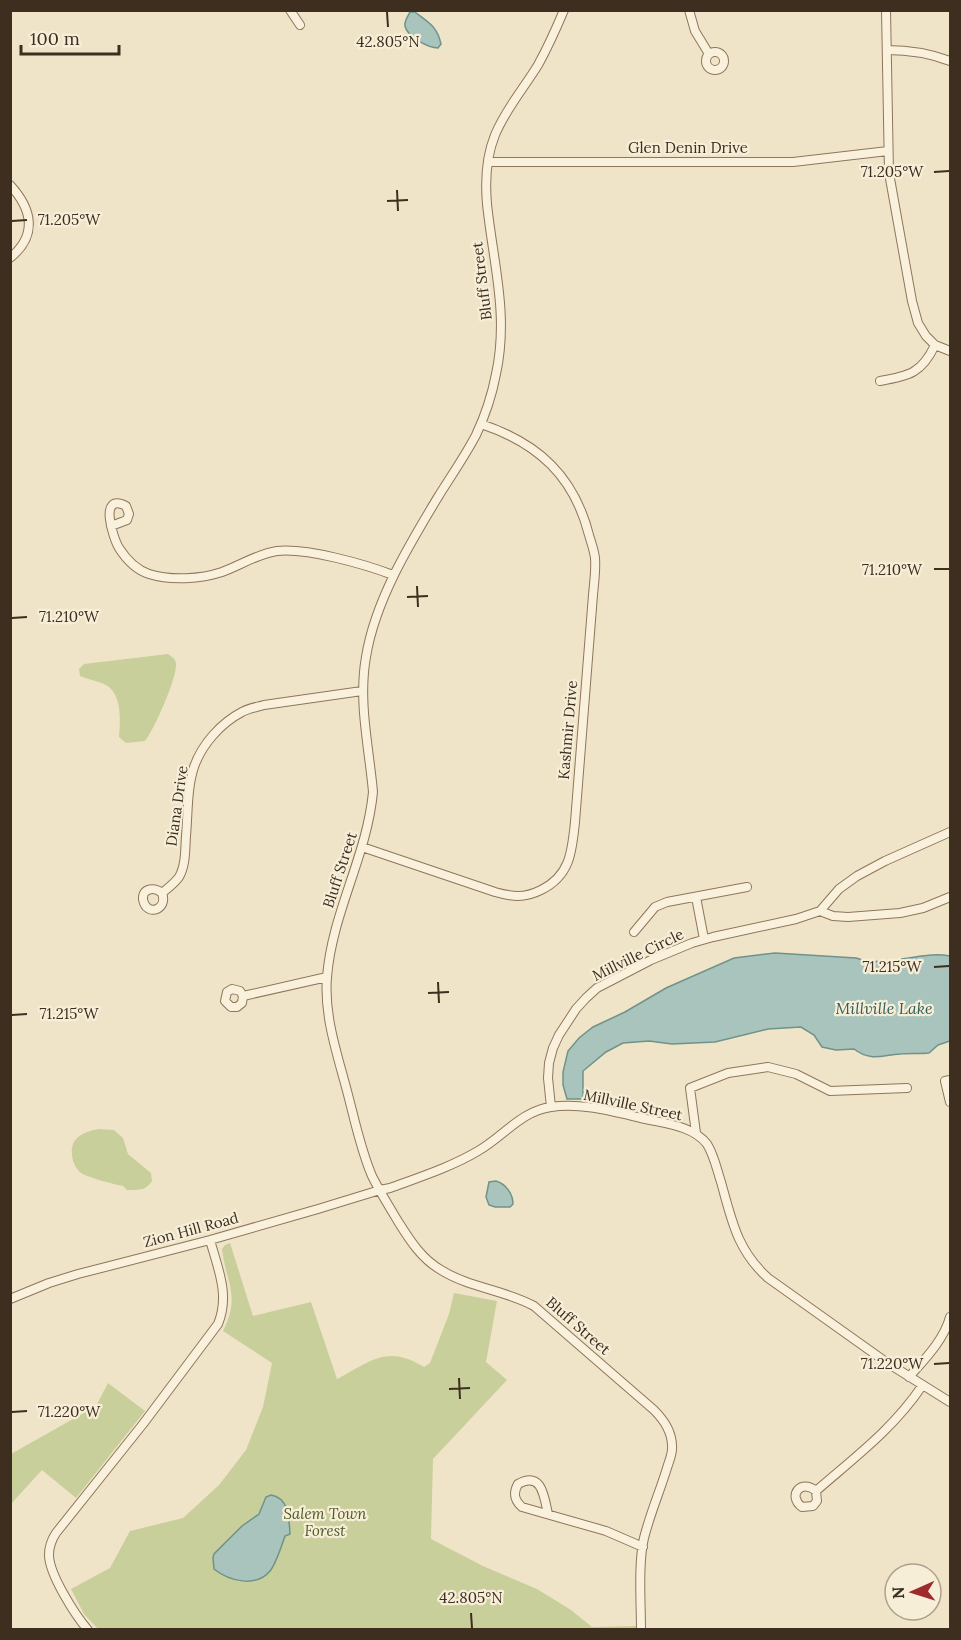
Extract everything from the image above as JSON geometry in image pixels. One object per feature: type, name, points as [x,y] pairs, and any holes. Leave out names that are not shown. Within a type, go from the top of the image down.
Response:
[{"type":"street","points":[[290,10],[300,25]]},
{"type":"street","name":"Bluff Street","points":[[564,10],[538,64],[498,129],[488,162],[487,204],[501,298],[501,344],[496,375],[481,424],[393,574],[366,654],[362,691],[373,792],[372,808],[362,847],[336,926],[327,978],[327,1004],[337,1054],[372,1175],[409,1239],[423,1257],[442,1271],[470,1283],[521,1299],[534,1306],[664,1420],[671,1435],[673,1448],[651,1513],[643,1546],[642,1629]]},
{"type":"street","points":[[689,10],[695,31],[710,54]]},
{"type":"street","points":[[886,10],[888,150],[891,193],[916,316],[922,330],[935,345],[951,351]]},
{"type":"street","points":[[886,50],[925,52],[951,61]]},
{"type":"street","name":"Glen Denin Drive","points":[[488,162],[793,162],[888,150]]},
{"type":"street","points":[[10,185],[21,197],[29,216],[27,237],[17,253],[10,258]]},
{"type":"street","points":[[880,381],[902,377],[916,371],[924,365],[935,345]]},
{"type":"street","name":"Kashmir Drive","points":[[362,847],[495,892],[517,897],[531,895],[551,885],[562,874],[571,853],[595,557],[585,520],[574,493],[551,464],[528,445],[481,424]]},
{"type":"street","points":[[111,526],[119,548],[129,560],[141,570],[156,576],[178,578],[209,575],[256,556],[280,551],[310,553],[393,574]]},
{"type":"street","name":"Diana Drive","points":[[162,893],[180,875],[184,860],[194,767],[200,754],[218,730],[249,709],[362,691]]},
{"type":"street","points":[[820,911],[839,889],[857,876],[951,832]]},
{"type":"street","points":[[634,932],[655,907],[682,898],[747,887]]},
{"type":"street","points":[[696,897],[704,939]]},
{"type":"street","name":"Millville Circle","points":[[551,1107],[549,1063],[559,1035],[586,998],[610,980],[677,948],[704,939],[773,925],[820,911],[833,916],[900,913],[923,908],[951,897]]},
{"type":"street","points":[[243,996],[327,978]]},
{"type":"street","points":[[696,1133],[690,1088],[728,1073],[768,1067],[796,1074],[830,1091],[907,1088]]},
{"type":"street","points":[[951,1080],[945,1081],[951,1102]]},
{"type":"street","name":"Millville Street","points":[[380,1190],[430,1173],[478,1152],[529,1114],[551,1107],[600,1109],[696,1133],[707,1144],[713,1157],[734,1230],[744,1250],[757,1268],[922,1386],[951,1402]]},
{"type":"street","name":"Zion Hill Road","points":[[10,1299],[78,1274],[210,1240],[380,1190]]},
{"type":"street","points":[[88,1629],[70,1605],[54,1572],[49,1557],[51,1542],[218,1324],[223,1309],[224,1294],[210,1240]]},
{"type":"street","points":[[909,1377],[933,1348],[950,1321]]},
{"type":"street","points":[[816,1491],[887,1430],[922,1386]]},
{"type":"street","points":[[548,1514],[541,1487],[536,1482],[525,1481],[518,1484],[515,1497],[517,1503],[522,1507],[606,1531],[643,1546]]},
{"type":"green space","points":[[168,654],[174,658],[175,671],[159,715],[145,741],[126,743],[119,737],[119,712],[115,694],[105,685],[80,676],[79,669],[84,664]]},
{"type":"green space","points":[[98,1129],[114,1130],[123,1138],[128,1154],[151,1173],[152,1181],[147,1187],[127,1190],[123,1186],[95,1179],[78,1171],[72,1154],[74,1143],[80,1135]]},
{"type":"green space","name":"Salem Town Forest","points":[[230,1243],[253,1316],[311,1302],[337,1379],[370,1361],[389,1356],[411,1360],[424,1367],[430,1363],[449,1314],[454,1293],[497,1301],[486,1362],[507,1380],[433,1459],[431,1539],[483,1566],[537,1589],[571,1610],[592,1627],[636,1626],[637,1629],[98,1629],[84,1614],[71,1589],[110,1568],[130,1531],[183,1518],[219,1485],[246,1450],[263,1407],[272,1363],[223,1331],[232,1299],[222,1249]]},
{"type":"green space","points":[[108,1383],[145,1411],[76,1498],[42,1470],[11,1504],[11,1454],[96,1406]]},
{"type":"water","points":[[410,12],[415,12],[435,29],[441,44],[438,48],[419,41],[410,34],[405,22]]},
{"type":"water","name":"Millville Lake","points":[[775,953],[856,958],[867,961],[891,961],[926,955],[950,956],[950,1041],[938,1045],[929,1053],[877,1057],[871,1057],[854,1049],[836,1050],[822,1047],[814,1035],[801,1027],[768,1029],[715,1042],[623,1043],[606,1052],[583,1071],[583,1099],[567,1099],[563,1085],[563,1072],[568,1051],[593,1027],[625,1012],[666,988],[734,958]]},
{"type":"water","points":[[496,1181],[503,1184],[510,1193],[513,1204],[510,1207],[489,1205],[486,1197],[489,1182]]},
{"type":"water","points":[[271,1495],[285,1504],[290,1534],[285,1536],[270,1571],[257,1580],[242,1581],[227,1577],[214,1569],[214,1554],[242,1526],[259,1514],[266,1497]]}]
